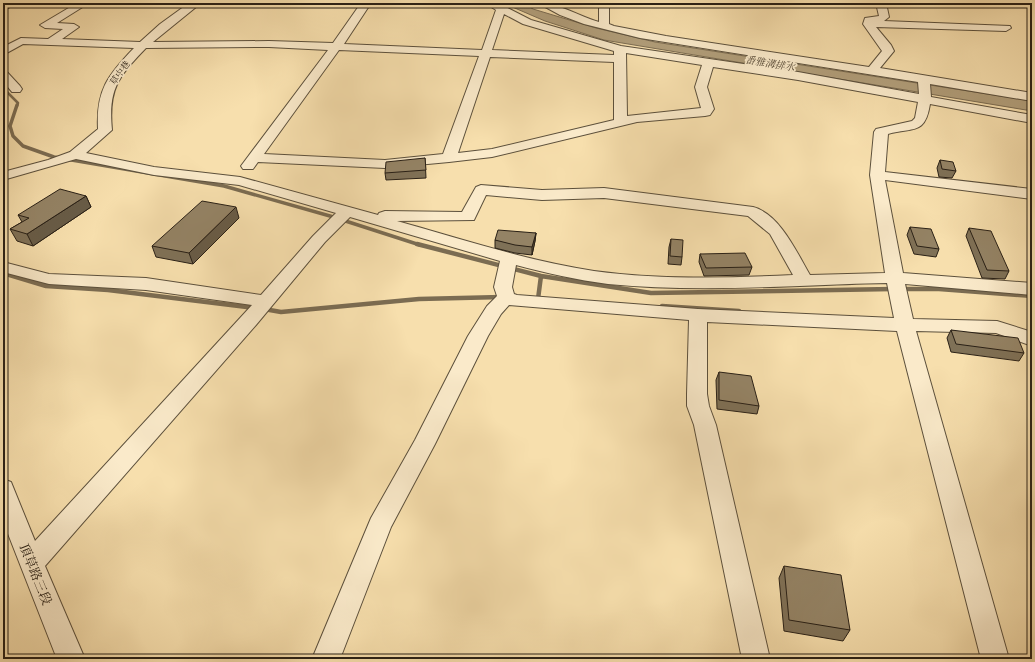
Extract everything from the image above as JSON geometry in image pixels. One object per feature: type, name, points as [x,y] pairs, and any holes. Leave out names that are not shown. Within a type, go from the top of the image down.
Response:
[{"type":"street","points":[[3,8],[12,3]]},
{"type":"street","points":[[50,42],[74,27],[45,25],[84,3]]},
{"type":"street","name":"草中巷","points":[[3,176],[53,163],[72,156],[105,130],[103,108],[106,92],[115,78],[141,45],[169,22],[196,3]]},
{"type":"street","points":[[240,181],[254,158],[337,46],[366,3]]},
{"type":"street","points":[[490,3],[501,10],[548,29],[620,54]]},
{"type":"street","points":[[543,3],[574,18],[642,34],[1032,97]]},
{"type":"street","points":[[604,3],[604,25]]},
{"type":"street","points":[[868,24],[869,20],[881,20],[884,17],[881,3]]},
{"type":"street","points":[[449,158],[501,10]]},
{"type":"street","points":[[868,24],[887,47],[888,51],[872,71]]},
{"type":"street","points":[[868,24],[1006,28]]},
{"type":"street","points":[[3,52],[21,41],[141,45],[269,44],[485,53],[620,54],[708,63],[798,76],[1032,118]]},
{"type":"street","points":[[620,54],[621,123]]},
{"type":"street","points":[[254,158],[385,164],[449,158],[492,153],[621,123],[636,118],[704,112],[708,109],[701,87],[708,63]]},
{"type":"street","points":[[3,74],[16,89]]},
{"type":"street","points":[[924,79],[925,99],[921,119],[916,124],[881,132],[877,175],[894,278],[905,326],[995,659]]},
{"type":"street","points":[[72,156],[154,171],[240,181],[347,217],[547,268],[615,278],[662,281],[732,282],[894,278],[1032,289]]},
{"type":"street","points":[[877,175],[1032,194]]},
{"type":"street","points":[[31,562],[249,321],[264,301],[318,239],[347,217],[468,217],[481,190],[542,195],[604,193],[752,212],[776,231],[805,280]]},
{"type":"street","points":[[509,258],[503,287],[506,297],[514,301],[526,303],[698,315],[905,326],[996,327],[1032,339]]},
{"type":"street","points":[[3,267],[50,279],[146,284],[264,301]]},
{"type":"street","points":[[326,659],[380,525],[424,444],[478,336],[494,310],[506,297]]},
{"type":"street","points":[[698,315],[698,406],[706,425],[756,659]]},
{"type":"street","name":"頂草路三段","points":[[3,489],[71,659]]},
{"type":"water","name":"番雅溝排水","points":[[503,3],[523,3],[533,9],[596,28],[655,42],[1032,101],[1032,111],[604,40],[545,21]]},
{"type":"building","points":[[425,158],[426,170],[385,173],[386,162]]},
{"type":"building","points":[[940,160],[953,162],[956,171],[942,169]]},
{"type":"building","points":[[60,189],[86,196],[27,234],[10,229],[29,218],[18,215]]},
{"type":"building","points":[[202,201],[236,207],[189,253],[152,246]]},
{"type":"building","points":[[910,227],[931,229],[939,249],[917,246]]},
{"type":"building","points":[[969,228],[991,231],[1009,271],[987,270]]},
{"type":"building","points":[[498,230],[536,233],[532,247],[495,240]]},
{"type":"building","points":[[671,239],[683,240],[682,257],[670,256]]},
{"type":"building","points":[[745,253],[752,267],[706,268],[700,254]]},
{"type":"building","points":[[951,330],[1018,338],[1024,353],[956,344]]},
{"type":"building","points":[[719,372],[751,376],[759,406],[719,400]]},
{"type":"building","points":[[784,566],[841,575],[850,630],[789,620]]},
{"type":"waterway","points":[[3,88],[18,103],[17,106]]},
{"type":"waterway","points":[[17,105],[10,126],[13,136],[23,146],[54,157],[224,186],[330,216],[420,245]]},
{"type":"waterway","points":[[417,244],[541,276]]},
{"type":"waterway","points":[[3,273],[46,286],[108,290],[255,308]]},
{"type":"waterway","points":[[541,276],[651,293],[893,289]]},
{"type":"waterway","points":[[541,276],[538,299],[541,299]]},
{"type":"waterway","points":[[900,289],[939,289],[1032,296]]},
{"type":"waterway","points":[[264,309],[281,312],[419,299],[502,297]]},
{"type":"waterway","points":[[662,306],[739,311]]}]
